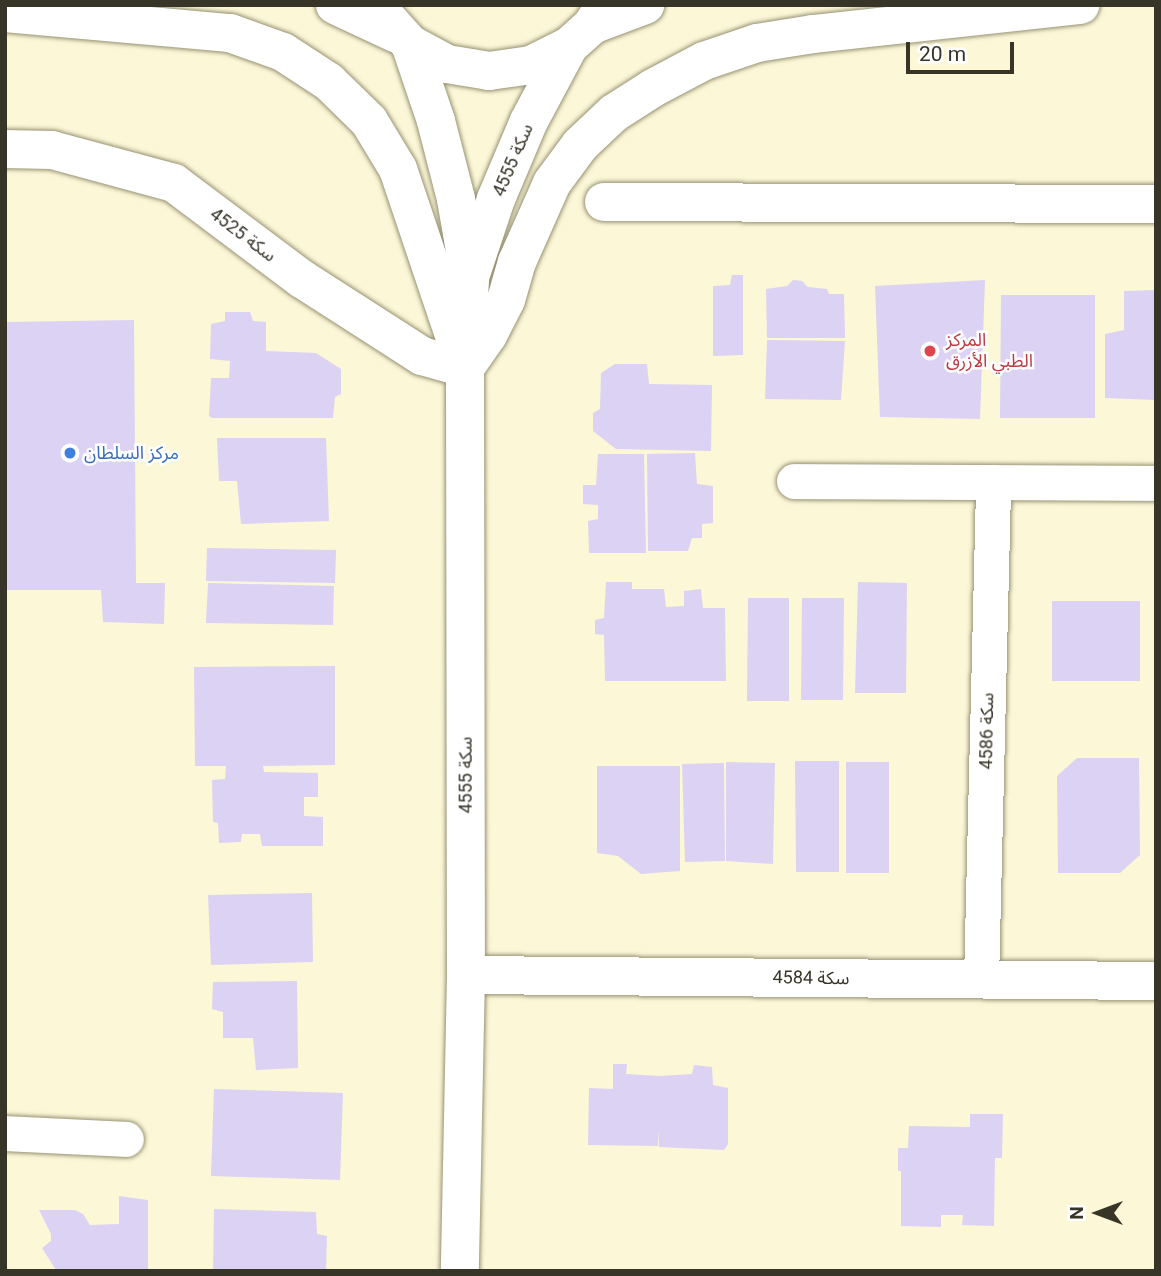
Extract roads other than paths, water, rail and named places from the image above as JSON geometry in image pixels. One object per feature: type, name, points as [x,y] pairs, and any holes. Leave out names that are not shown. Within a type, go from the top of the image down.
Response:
[{"type":"street","points":[[335,5],[405,39],[447,64],[489,71],[531,65],[589,26],[645,5]]},
{"type":"street","points":[[374,5],[405,39]]},
{"type":"street","points":[[465,368],[488,335],[506,300],[527,238],[552,183],[580,145],[614,113],[653,88],[704,61],[757,43],[813,34],[1080,5]]},
{"type":"street","points":[[5,13],[230,33],[283,52],[329,82],[369,121],[398,169],[465,368]]},
{"type":"street","name":"سكة 4555","points":[[470,280],[496,199],[529,121],[589,26]]},
{"type":"street","name":"سكة 4555","points":[[405,39],[436,121],[450,173],[470,280],[465,368],[466,975],[460,1271]]},
{"type":"street","name":"سكة 4525","points":[[5,149],[52,150],[174,183],[302,279],[422,356],[465,368]]},
{"type":"street","points":[[604,202],[1156,204]]},
{"type":"street","points":[[794,481],[1156,483]]},
{"type":"street","name":"سكة 4586","points":[[981,980],[993,482]]},
{"type":"street","name":"سكة 4584","points":[[466,975],[1156,981]]},
{"type":"street","points":[[5,1133],[126,1139]]},
{"type":"place","name":"المركز الطبي الأزرق","points":[[930,351]]},
{"type":"place","name":"مركز السلطان","points":[[70,453]]}]
